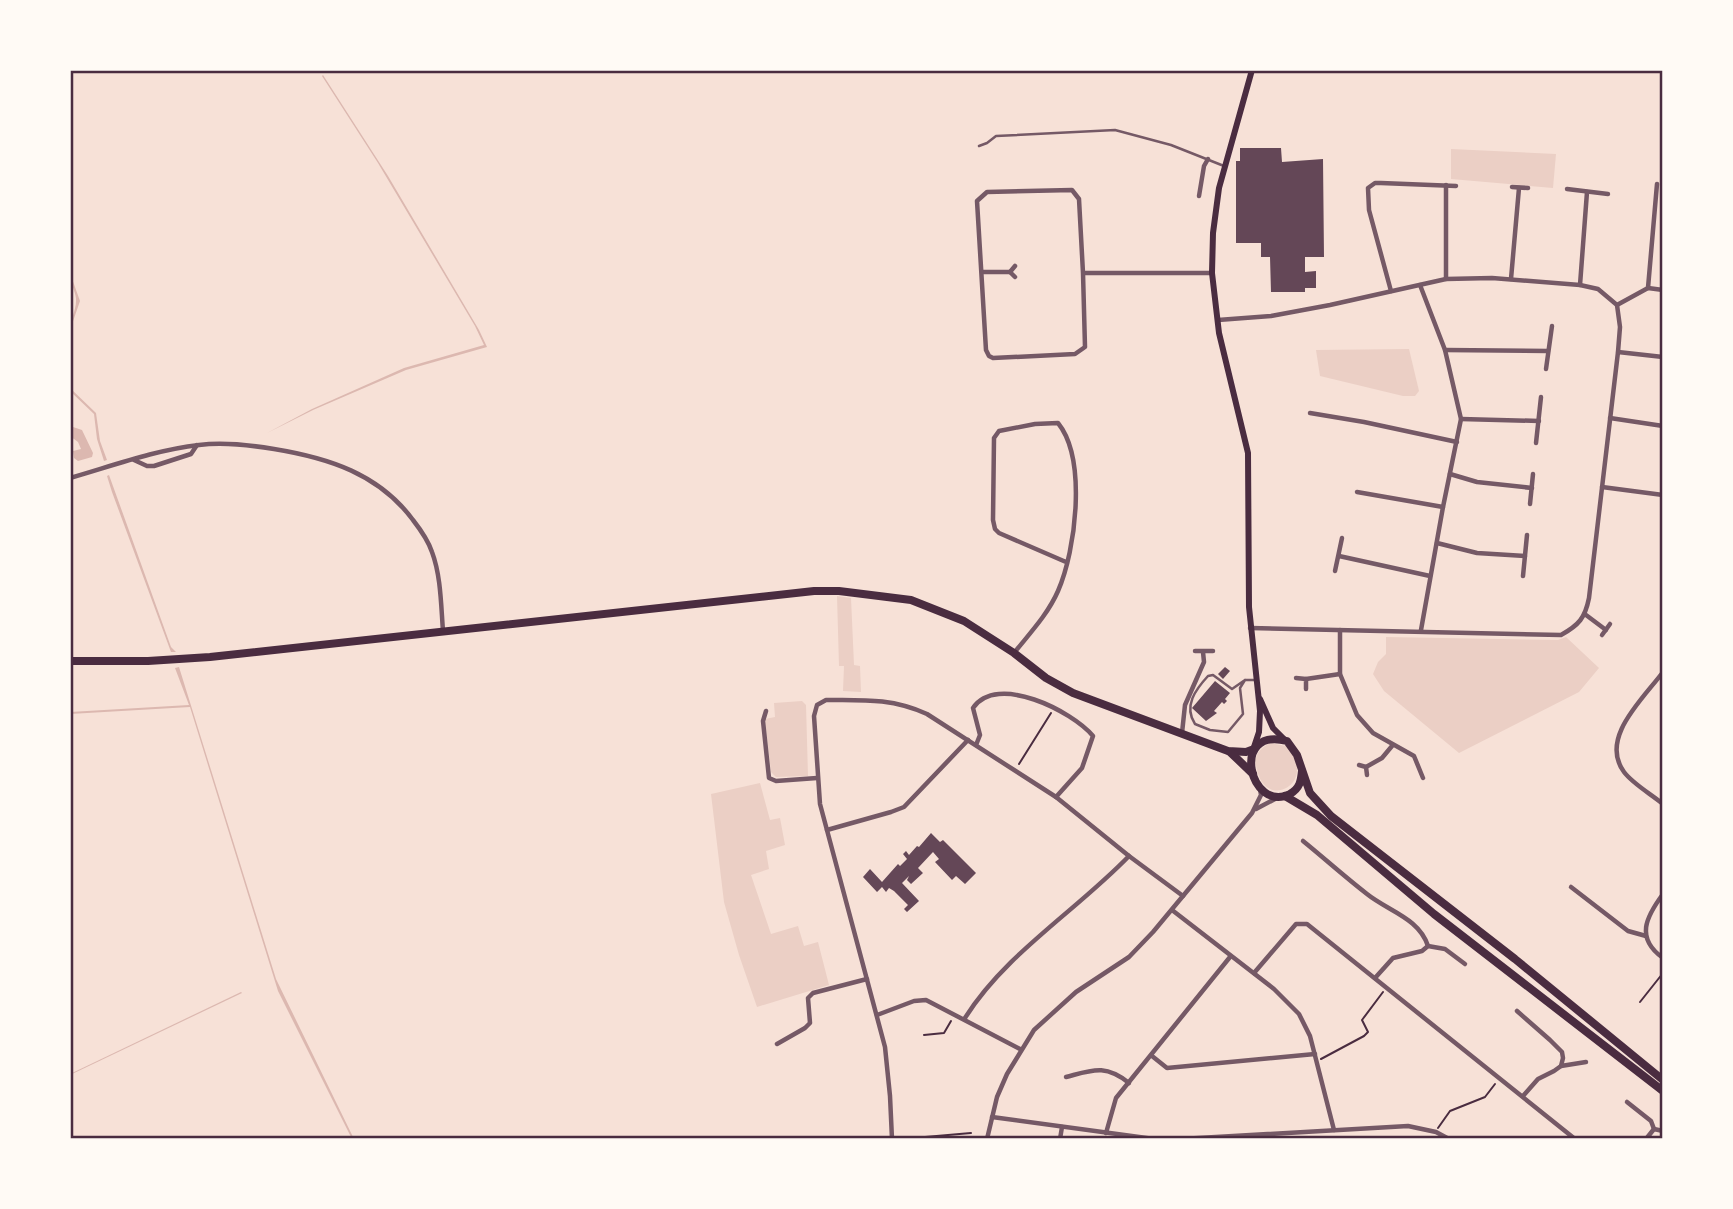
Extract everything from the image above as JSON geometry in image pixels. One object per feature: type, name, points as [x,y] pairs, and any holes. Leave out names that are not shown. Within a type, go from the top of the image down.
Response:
[{"type":"highway","points":[[70,661],[148,661],[199,657],[814,591],[839,591],[911,600],[964,621],[1014,653],[1046,678],[1073,693],[1181,734],[1228,751],[1246,752],[1266,741],[1285,740],[1294,748],[1313,798],[1331,816],[1515,959],[1663,1080]]},
{"type":"highway","points":[[1254,749],[1251,761],[1258,786],[1269,794],[1284,796],[1317,815],[1434,914],[1663,1091]]},
{"type":"highway","points":[[1228,751],[1253,774]]},
{"type":"highway","points":[[1284,796],[1299,787],[1302,771]]},
{"type":"main road","points":[[1252,70],[1224,166],[1213,233],[1212,273],[1217,320],[1248,453],[1250,628],[1259,719],[1254,749]]},
{"type":"main road","points":[[1255,688],[1273,728],[1285,740]]},
{"type":"street","points":[[1199,196],[1204,166],[1208,159]]},
{"type":"street","points":[[1391,291],[1369,210],[1368,188],[1375,183],[1456,186]]},
{"type":"street","points":[[1446,185],[1446,279]]},
{"type":"street","points":[[1512,187],[1528,188]]},
{"type":"street","points":[[1511,279],[1519,188]]},
{"type":"street","points":[[1648,288],[1659,188]]},
{"type":"street","points":[[1567,189],[1608,194]]},
{"type":"street","points":[[1072,190],[1079,199],[1083,273],[1085,347],[1075,354],[989,356],[986,350],[977,201],[986,192],[1072,190]]},
{"type":"street","points":[[1580,285],[1587,192]]},
{"type":"street","points":[[1654,220],[1663,221]]},
{"type":"street","points":[[982,272],[1012,274],[1015,266]]},
{"type":"street","points":[[1083,273],[1212,273]]},
{"type":"street","points":[[1217,320],[1271,316],[1446,279],[1511,279],[1598,289],[1617,305],[1620,327],[1586,615],[1576,626],[1561,635],[1250,628]]},
{"type":"street","points":[[1420,285],[1445,350],[1461,419],[1421,630]]},
{"type":"street","points":[[1617,305],[1648,288],[1663,290]]},
{"type":"street","points":[[1546,369],[1552,326]]},
{"type":"street","points":[[1445,350],[1548,351]]},
{"type":"street","points":[[1618,352],[1663,357]]},
{"type":"street","points":[[1536,443],[1541,397]]},
{"type":"street","points":[[1310,412],[1457,442]]},
{"type":"street","points":[[1323,423],[1325,415]]},
{"type":"street","points":[[1610,418],[1663,426]]},
{"type":"street","points":[[1461,419],[1539,421]]},
{"type":"street","points":[[1014,653],[1044,617],[1059,590],[1066,562],[1075,523],[1076,476],[1066,433],[1058,423],[999,431],[995,438],[995,529],[1066,562]]},
{"type":"street","points":[[70,478],[134,459],[220,443],[257,446],[331,461],[365,476],[400,502],[431,549],[443,631]]},
{"type":"street","points":[[134,459],[147,466],[154,466],[191,454],[198,445]]},
{"type":"street","points":[[1450,474],[1477,482],[1532,488]]},
{"type":"street","points":[[1530,504],[1533,474]]},
{"type":"street","points":[[1602,487],[1663,495]]},
{"type":"street","points":[[1357,492],[1443,507]]},
{"type":"street","points":[[1364,501],[1366,493]]},
{"type":"street","points":[[1523,576],[1527,535]]},
{"type":"street","points":[[1335,571],[1342,538]]},
{"type":"street","points":[[1437,543],[1477,553],[1525,556]]},
{"type":"street","points":[[1339,556],[1430,576]]},
{"type":"street","points":[[1586,615],[1606,630]]},
{"type":"street","points":[[1340,630],[1340,674],[1357,715],[1373,733],[1414,756],[1423,778]]},
{"type":"street","points":[[1195,651],[1213,651]]},
{"type":"street","points":[[1181,734],[1185,705],[1204,662],[1203,652]]},
{"type":"street","points":[[1663,673],[1619,732],[1615,748],[1625,774],[1663,804]]},
{"type":"street","points":[[1296,678],[1340,674]]},
{"type":"street","points":[[1306,679],[1306,689]]},
{"type":"street","points":[[976,745],[980,736],[973,708],[978,700],[987,696],[1012,693],[1044,704],[1086,728],[1093,736],[1082,768],[1056,797]]},
{"type":"street","points":[[892,1139],[885,1047],[827,830],[817,778],[814,716],[817,705],[825,700],[886,701],[906,705],[927,714],[1056,797],[1183,896]]},
{"type":"street","points":[[766,711],[763,721],[769,778],[776,781],[817,778]]},
{"type":"street","points":[[827,830],[904,807],[968,740]]},
{"type":"street","points":[[1359,765],[1366,767],[1382,758],[1392,746]]},
{"type":"street","points":[[1366,767],[1367,775]]},
{"type":"street","points":[[987,1139],[997,1097],[1020,1049],[1034,1030],[1076,992],[1129,957],[1153,932],[1256,809],[1261,792],[1258,786]]},
{"type":"street","points":[[1256,809],[1284,796]]},
{"type":"street","points":[[1303,841],[1313,846],[1368,895],[1397,911],[1425,936],[1429,946]]},
{"type":"street","points":[[965,1018],[999,972],[1101,885],[1129,856]]},
{"type":"street","points":[[1571,887],[1628,931],[1646,936]]},
{"type":"street","points":[[1663,894],[1649,913],[1646,936],[1649,944],[1663,958]]},
{"type":"street","points":[[1172,910],[1254,973],[1298,1014],[1310,1036],[1334,1130]]},
{"type":"street","points":[[1254,973],[1296,923],[1307,924],[1575,1139]]},
{"type":"street","points":[[1376,978],[1393,958],[1422,951],[1429,946],[1445,949],[1465,964]]},
{"type":"street","points":[[1106,1133],[1116,1098],[1230,957]]},
{"type":"street","points":[[777,1044],[810,1023],[807,1002],[814,993],[867,979]]},
{"type":"street","points":[[877,1015],[915,1001],[926,1000],[1020,1049]]},
{"type":"street","points":[[1521,1012],[1562,1052],[1560,1066]]},
{"type":"street","points":[[1152,1056],[1167,1068],[1316,1057]]},
{"type":"street","points":[[1523,1096],[1538,1079],[1560,1066],[1586,1062]]},
{"type":"street","points":[[1066,1077],[1103,1069],[1117,1073],[1129,1083]]},
{"type":"street","points":[[1627,1102],[1651,1121],[1654,1129]]},
{"type":"street","points":[[992,1117],[1154,1139]]},
{"type":"street","points":[[1181,1139],[1408,1126],[1436,1132],[1449,1139]]},
{"type":"street","points":[[1060,1139],[1062,1128]]},
{"type":"street","points":[[1654,1129],[1663,1131]]},
{"type":"street","points":[[1646,1139],[1654,1129]]},
{"type":"lane","points":[[979,146],[996,136],[1115,130],[1171,145],[1224,166]]},
{"type":"lane","points":[[1245,680],[1240,688],[1243,714],[1228,732],[1210,730],[1195,724],[1191,716],[1192,698],[1207,677],[1213,675],[1231,689],[1245,680],[1255,680]]},
{"type":"path","points":[[1014,771],[1054,709]]},
{"type":"path","points":[[1640,1002],[1663,973]]},
{"type":"path","points":[[1316,1057],[1364,1037],[1368,1032],[1362,1020],[1387,987]]},
{"type":"path","points":[[924,1035],[944,1033],[955,1013]]},
{"type":"path","points":[[1436,1132],[1450,1111],[1485,1097],[1500,1077]]},
{"type":"path","points":[[902,1139],[971,1133]]},
{"type":"shaded area","points":[[323,75],[388,176],[487,347],[406,370],[267,433],[312,409],[404,368],[484,345],[378,163]]},
{"type":"shaded area","points":[[1451,149],[1556,154],[1553,188],[1451,179]]},
{"type":"shaded area","points":[[70,273],[80,301],[70,330],[76,298]]},
{"type":"shaded area","points":[[1409,349],[1419,391],[1415,396],[1403,396],[1320,376],[1316,350]]},
{"type":"shaded area","points":[[70,388],[96,413],[100,441],[107,460],[104,461],[97,439],[94,414]]},
{"type":"shaded area","points":[[70,426],[82,430],[93,453],[92,457],[78,461],[74,458],[73,451],[81,449],[78,442],[70,436]]},
{"type":"shaded area","points":[[109,475],[171,647],[176,652],[171,652],[112,492],[107,476]]},
{"type":"shaded area","points":[[837,596],[851,598],[854,665],[860,666],[861,692],[843,691],[844,666],[839,666]]},
{"type":"shaded area","points":[[1386,637],[1558,640],[1566,637],[1599,668],[1579,692],[1459,753],[1384,691],[1373,674],[1378,662],[1386,654]]},
{"type":"shaded area","points":[[179,667],[276,979],[354,1139],[278,991],[190,707],[70,714],[189,705],[175,668]]},
{"type":"shaded area","points":[[802,701],[806,705],[808,776],[776,777],[771,772],[765,719],[775,717],[774,703]]},
{"type":"shaded area","points":[[1270,743],[1286,746],[1295,759],[1297,771],[1294,781],[1287,788],[1269,788],[1261,780],[1256,758]]},
{"type":"shaded area","points":[[760,783],[770,820],[780,818],[785,845],[766,851],[769,869],[751,875],[771,934],[798,926],[804,946],[818,942],[829,985],[757,1007],[724,902],[711,794]]},
{"type":"shaded area","points":[[242,993],[70,1075],[70,1074]]},
{"type":"building","points":[[1240,148],[1281,148],[1282,162],[1323,159],[1324,257],[1305,257],[1305,272],[1316,271],[1316,288],[1305,288],[1305,292],[1271,292],[1270,257],[1261,257],[1261,243],[1236,243],[1236,161],[1240,161]]},
{"type":"building","points":[[1225,667],[1230,671],[1223,679],[1218,674]]},
{"type":"building","points":[[1215,681],[1230,693],[1225,699],[1227,701],[1224,704],[1222,702],[1214,711],[1217,713],[1206,721],[1192,708]]},
{"type":"building","points":[[931,833],[940,842],[943,840],[976,873],[965,884],[956,876],[952,880],[935,862],[939,859],[933,852],[918,868],[923,873],[911,884],[907,880],[909,876],[902,883],[919,901],[907,912],[904,909],[908,905],[894,891],[889,888],[886,892],[882,887],[877,892],[863,877],[870,869],[882,882],[898,864],[900,866],[907,859],[903,854],[906,851],[909,855]]}]
